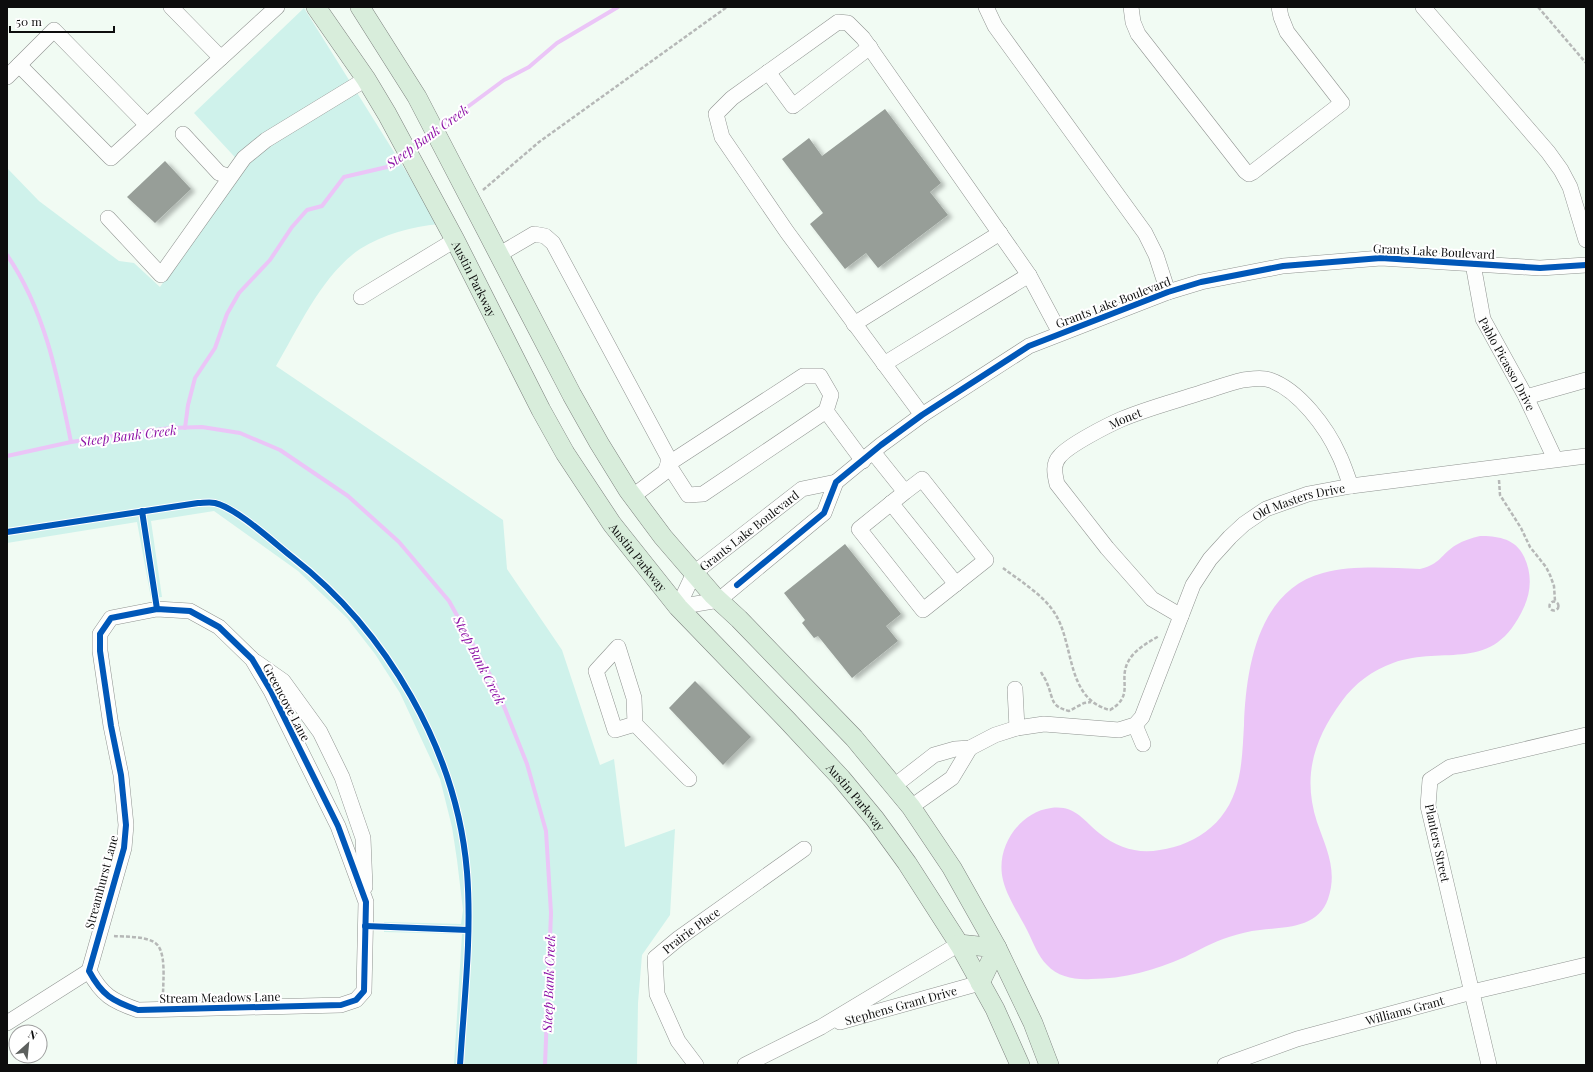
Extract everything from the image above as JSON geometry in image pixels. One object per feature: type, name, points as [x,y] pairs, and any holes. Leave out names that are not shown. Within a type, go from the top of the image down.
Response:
[{"type":"main road","name":"Austin Parkway","points":[[316,7],[366,79],[387,114],[455,240],[541,410],[565,453],[612,524],[678,607],[841,778],[908,863],[958,944],[995,1009],[1020,1065]]},
{"type":"main road","points":[[360,7],[418,97],[572,395],[599,443],[633,496],[662,537],[694,573],[854,738],[911,807],[952,868],[997,948],[1033,1023],[1050,1065]]},
{"type":"main road","points":[[958,944],[997,948]]},
{"type":"main road","points":[[980,983],[997,948]]},
{"type":"street","points":[[171,7],[221,58]]},
{"type":"street","points":[[20,65],[111,158],[277,7]]},
{"type":"street","points":[[986,7],[995,26],[1145,233],[1156,255],[1168,292]]},
{"type":"street","points":[[1131,7],[1133,22],[1138,34],[1245,171],[1249,174],[1342,103],[1287,32],[1279,7]]},
{"type":"street","points":[[1423,7],[1562,170],[1570,188],[1586,240]]},
{"type":"street","points":[[922,415],[787,232],[722,137],[716,114],[732,98],[838,22],[848,23],[870,47],[1029,275],[1060,334]]},
{"type":"street","points":[[7,77],[54,30],[147,125]]},
{"type":"street","points":[[768,72],[793,106],[870,47]]},
{"type":"street","points":[[108,218],[161,275],[244,158],[266,140],[366,79]]},
{"type":"street","points":[[183,134],[219,173],[230,177]]},
{"type":"street","points":[[854,324],[1000,233]]},
{"type":"street","points":[[500,254],[534,234],[545,236],[553,243],[668,457],[668,464],[665,472],[633,496]]},
{"type":"street","points":[[361,297],[455,240]]},
{"type":"street","name":"Grants Lake Boulevard","points":[[678,607],[694,573],[802,489],[836,482],[922,415],[1029,346],[1168,292],[1201,282],[1291,266],[1382,258],[1540,268],[1586,265]]},
{"type":"street","name":"Pablo Picasso Drive","points":[[1473,264],[1483,319],[1526,397],[1555,459]]},
{"type":"street","points":[[884,364],[1029,275]]},
{"type":"street","points":[[803,376],[820,376],[831,395],[826,411],[703,494],[688,495],[668,464],[803,376]]},
{"type":"street","name":"Monet","points":[[1182,616],[1152,599],[1107,548],[1057,484],[1054,474],[1056,462],[1060,455],[1071,446],[1122,419],[1169,402],[1242,381],[1255,379],[1269,380],[1285,388],[1303,403],[1324,429],[1339,454],[1351,486]]},
{"type":"street","points":[[1526,397],[1586,380]]},
{"type":"street","points":[[826,411],[868,456],[905,492]]},
{"type":"street","name":"Old Masters Drive","points":[[1135,725],[1142,717],[1193,585],[1210,559],[1230,537],[1244,524],[1266,509],[1308,494],[1351,486],[1586,456]]},
{"type":"street","points":[[922,479],[986,560],[923,610],[859,529],[891,503],[922,479]]},
{"type":"street","points":[[678,607],[719,600],[824,514],[836,482]]},
{"type":"street","points":[[891,503],[956,584]]},
{"type":"street","name":"Greencove Lane","points":[[121,775],[111,726],[100,651],[100,634],[111,618],[157,609],[190,611],[219,627],[252,659],[283,681],[320,732],[342,777],[363,838],[366,902],[364,991]]},
{"type":"street","points":[[635,724],[615,730],[596,671],[618,647],[634,698],[635,724],[689,778]]},
{"type":"street","name":"Greencove Lane","points":[[252,659],[271,691],[338,826],[366,902]]},
{"type":"street","points":[[1015,689],[1017,728]]},
{"type":"street","points":[[894,786],[934,756],[955,749],[970,748],[995,735],[1017,728],[1044,724],[1119,730],[1135,725],[1143,744]]},
{"type":"street","name":"Planters Street","points":[[1489,1065],[1428,806],[1430,780],[1450,767],[1586,735]]},
{"type":"street","points":[[911,807],[952,778],[970,748]]},
{"type":"street","name":"Streamhurst Lane","points":[[88,971],[124,848],[126,825],[121,775]]},
{"type":"street","name":"Prairie Place","points":[[696,1065],[678,1041],[657,994],[655,958],[679,938],[804,849]]},
{"type":"street","name":"Stephens Grant Drive","points":[[745,1065],[821,1027],[958,944]]},
{"type":"street","name":"Williams Grant","points":[[1226,1065],[1297,1039],[1472,992],[1586,965]]},
{"type":"street","points":[[7,1023],[88,971]]},
{"type":"street","name":"Stream Meadows Lane","points":[[88,971],[97,986],[113,1000],[138,1010],[341,1005],[356,1000],[364,991]]},
{"type":"street","name":"Stephens Grant Drive","points":[[821,1027],[980,983]]},
{"type":"path","points":[[480,193],[538,142],[727,7]]},
{"type":"path","points":[[1538,7],[1586,63]]},
{"type":"path","points":[[1499,467],[1500,495],[1521,528],[1530,547],[1546,567],[1554,586],[1555,601]]},
{"type":"path","points":[[1003,568],[1039,596],[1054,612],[1061,624],[1074,674],[1084,694],[1091,702],[1100,707],[1110,710],[1123,698],[1127,664],[1133,654],[1160,635],[1161,631]]},
{"type":"path","points":[[1041,672],[1056,706],[1070,711],[1084,703],[1091,702]]},
{"type":"path","points":[[99,934],[148,940],[155,942],[160,947],[163,954],[163,1009]]},
{"type":"shaded area","points":[[304,8],[439,224],[408,229],[388,235],[360,249],[346,260],[334,273],[312,303],[276,366],[503,520],[507,569],[562,650],[600,765],[614,759],[625,847],[675,829],[670,915],[642,955],[638,1003],[637,1065],[454,1065],[462,934],[384,932],[384,922],[461,924],[463,910],[457,860],[452,827],[440,779],[400,693],[375,654],[347,618],[298,571],[214,511],[151,521],[162,597],[151,598],[137,522],[7,543],[7,168],[39,201],[119,261],[134,263],[160,287],[244,167],[194,113]]},
{"type":"shaded area","points":[[1480,536],[1498,537],[1509,541],[1522,553],[1528,566],[1530,580],[1530,587],[1524,607],[1512,628],[1498,642],[1483,650],[1466,654],[1412,658],[1386,666],[1358,683],[1332,715],[1324,729],[1313,758],[1311,774],[1313,805],[1317,822],[1330,859],[1332,878],[1328,899],[1323,909],[1317,916],[1309,921],[1290,927],[1252,931],[1229,937],[1174,962],[1139,973],[1103,979],[1073,978],[1056,972],[1047,965],[1036,949],[1010,899],[1003,880],[1001,868],[1006,844],[1020,824],[1029,816],[1039,811],[1051,808],[1066,809],[1078,814],[1099,833],[1117,844],[1126,848],[1144,851],[1174,847],[1200,836],[1221,817],[1228,807],[1237,785],[1243,750],[1245,703],[1253,656],[1260,634],[1270,614],[1284,596],[1301,582],[1334,570],[1371,568],[1420,569],[1427,567],[1436,562],[1456,545],[1465,540]]},
{"type":"building","points":[[885,109],[941,183],[930,192],[948,215],[878,268],[866,253],[845,269],[810,224],[823,213],[782,159],[809,138],[822,156]]},
{"type":"building","points":[[165,161],[191,189],[155,223],[127,197]]},
{"type":"building","points":[[845,544],[901,614],[886,626],[898,641],[852,678],[818,636],[814,638],[802,623],[805,620],[784,593]]},
{"type":"building","points":[[695,681],[751,737],[723,765],[669,708]]},
{"type":"waterway","name":"Steep Bank Creek","points":[[439,128],[504,80],[529,67],[557,43],[618,7]]},
{"type":"waterway","name":"Steep Bank Creek","points":[[411,148],[430,135]]},
{"type":"waterway","name":"Steep Bank Creek","points":[[185,428],[188,405],[195,378],[215,348],[227,314],[239,293],[270,260],[292,227],[307,210],[322,206],[344,177],[387,167],[403,155]]},
{"type":"waterway","name":"Steep Bank Creek","points":[[7,255],[20,276],[41,321],[55,369],[71,442]]},
{"type":"waterway","name":"Steep Bank Creek","points":[[7,456],[71,442],[170,428],[202,427],[240,433],[280,450],[348,496],[399,542],[449,601],[495,684],[527,764],[546,831],[551,913],[545,1065]]},
{"type":"cycle path","points":[[737,585],[824,513],[836,482],[881,445],[922,415],[1029,346],[1168,292],[1201,282],[1283,266],[1381,258],[1540,268],[1586,265]]},
{"type":"cycle path","points":[[7,532],[198,503],[215,503],[224,506],[244,519],[292,557],[326,587],[358,620],[386,657],[411,697],[432,739],[449,782],[461,827],[467,872],[469,920],[460,1065]]},
{"type":"cycle path","points":[[142,511],[157,609]]},
{"type":"cycle path","points":[[157,609],[190,611],[219,627],[252,659],[271,691],[338,826],[366,902],[364,991],[356,1000],[341,1005],[138,1010],[114,1000],[103,992],[89,971],[124,848],[126,825],[121,775],[111,726],[100,651],[100,634],[111,618],[157,609]]},
{"type":"cycle path","points":[[365,926],[468,930]]}]
